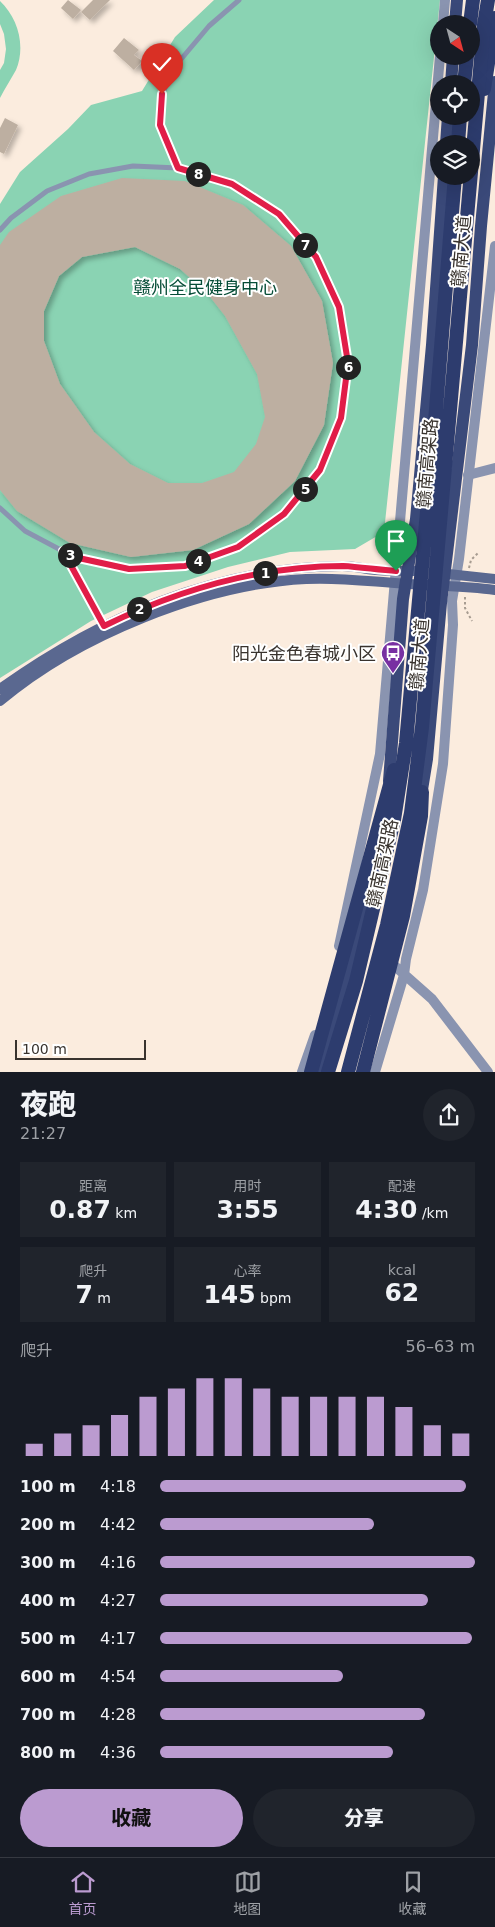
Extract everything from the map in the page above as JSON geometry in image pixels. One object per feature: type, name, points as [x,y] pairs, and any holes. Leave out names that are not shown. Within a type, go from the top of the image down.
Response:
[{"type":"highway","points":[[456,0],[460,15]]},
{"type":"highway","points":[[471,15],[473,0]]},
{"type":"highway","name":"赣南高架路","points":[[475,135],[484,25],[488,0]]},
{"type":"highway","points":[[478,135],[495,18]]},
{"type":"highway","name":"赣南高架路","points":[[328,1072],[356,981],[394,820],[407,726],[434,437],[454,185]]},
{"type":"highway","name":"赣南高架路","points":[[348,1072],[387,925],[411,813],[422,726],[470,185]]},
{"type":"highway","points":[[311,1072],[321,1042],[373,843],[407,726]]},
{"type":"highway","points":[[363,1072],[403,916],[421,816],[422,726]]},
{"type":"main road","points":[[455,15],[456,0]]},
{"type":"main road","name":"赣南大道","points":[[356,1072],[388,960],[405,888],[427,759],[449,580],[495,82]]},
{"type":"main road","name":"赣南大道","points":[[318,1072],[333,1029],[357,942],[385,822],[392,759],[403,599],[401,571],[416,519],[432,346],[443,185]]},
{"type":"main road","points":[[0,689],[70,642],[140,608],[217,583],[274,572],[344,566],[401,571],[495,590]]},
{"type":"main road","points":[[0,701],[37,673],[74,651],[146,617],[192,601],[248,587],[304,579],[344,578],[401,583],[495,579]]},
{"type":"street","points":[[448,15],[456,0],[495,12]]},
{"type":"street","points":[[401,571],[439,65]]},
{"type":"street","points":[[375,1072],[404,975],[406,959],[423,890],[443,764],[453,625],[449,580],[459,559],[495,246]]},
{"type":"street","points":[[468,475],[495,468]]},
{"type":"street","points":[[302,1072],[318,1025],[341,938],[380,754],[401,583]]},
{"type":"street","points":[[388,960],[432,999],[488,1072]]},
{"type":"lane","points":[[178,168],[160,125],[162,94],[177,64],[209,26],[239,0]]},
{"type":"lane","points":[[0,230],[11,218],[47,191],[89,174],[133,166],[178,168],[232,184],[279,214],[316,257],[339,307],[348,363],[341,418],[320,470],[284,514],[238,547],[185,566],[129,569],[74,557],[25,531],[0,508]]},
{"type":"lane","points":[[63,551],[104,626]]},
{"type":"path","points":[[471,560],[479,552]]},
{"type":"path","points":[[465,601],[465,608],[472,621]]},
{"type":"green space","name":"赣州全民健身中心","points":[[214,0],[440,0],[438,15],[430,15],[430,65],[433,65],[432,75],[430,75],[430,95],[384,532],[355,549],[290,552],[228,567],[152,592],[91,621],[0,678],[0,204],[20,172],[68,129],[91,105],[142,91],[175,37]]},
{"type":"green space","points":[[0,1],[16,24],[20,51],[16,70],[0,98],[0,70],[4,63],[6,49],[4,34],[0,24]]},
{"type":"building","points":[[68,0],[81,10],[73,19],[61,8]]},
{"type":"building","points":[[93,0],[110,0],[90,20],[81,12]]},
{"type":"building","points":[[124,38],[139,50],[134,55],[142,61],[134,70],[113,51]]},
{"type":"building","points":[[5,118],[18,125],[4,154],[0,152],[0,128]]},
{"type":"building","points":[[122,178],[185,181],[243,205],[291,246],[322,301],[333,363],[324,425],[295,481],[249,524],[193,550],[131,557],[70,543],[17,511],[0,490],[0,245],[9,232],[61,196]],"holes":[[[135,247],[180,269],[207,293],[225,316],[257,374],[265,417],[256,444],[234,472],[202,483],[168,483],[130,464],[94,432],[60,384],[44,341],[44,311],[59,276],[82,257]]]},
{"type":"place","name":"阳光金色春城小区","points":[[393,674]]},
{"type":"route","points":[[162,94],[160,125],[178,168],[232,184],[279,214],[316,257],[339,307],[348,363],[341,418],[320,470],[284,514],[238,547],[185,566],[129,569],[74,557],[63,551],[104,626],[140,608],[189,591],[246,577],[302,568],[344,566],[396,571]]}]
